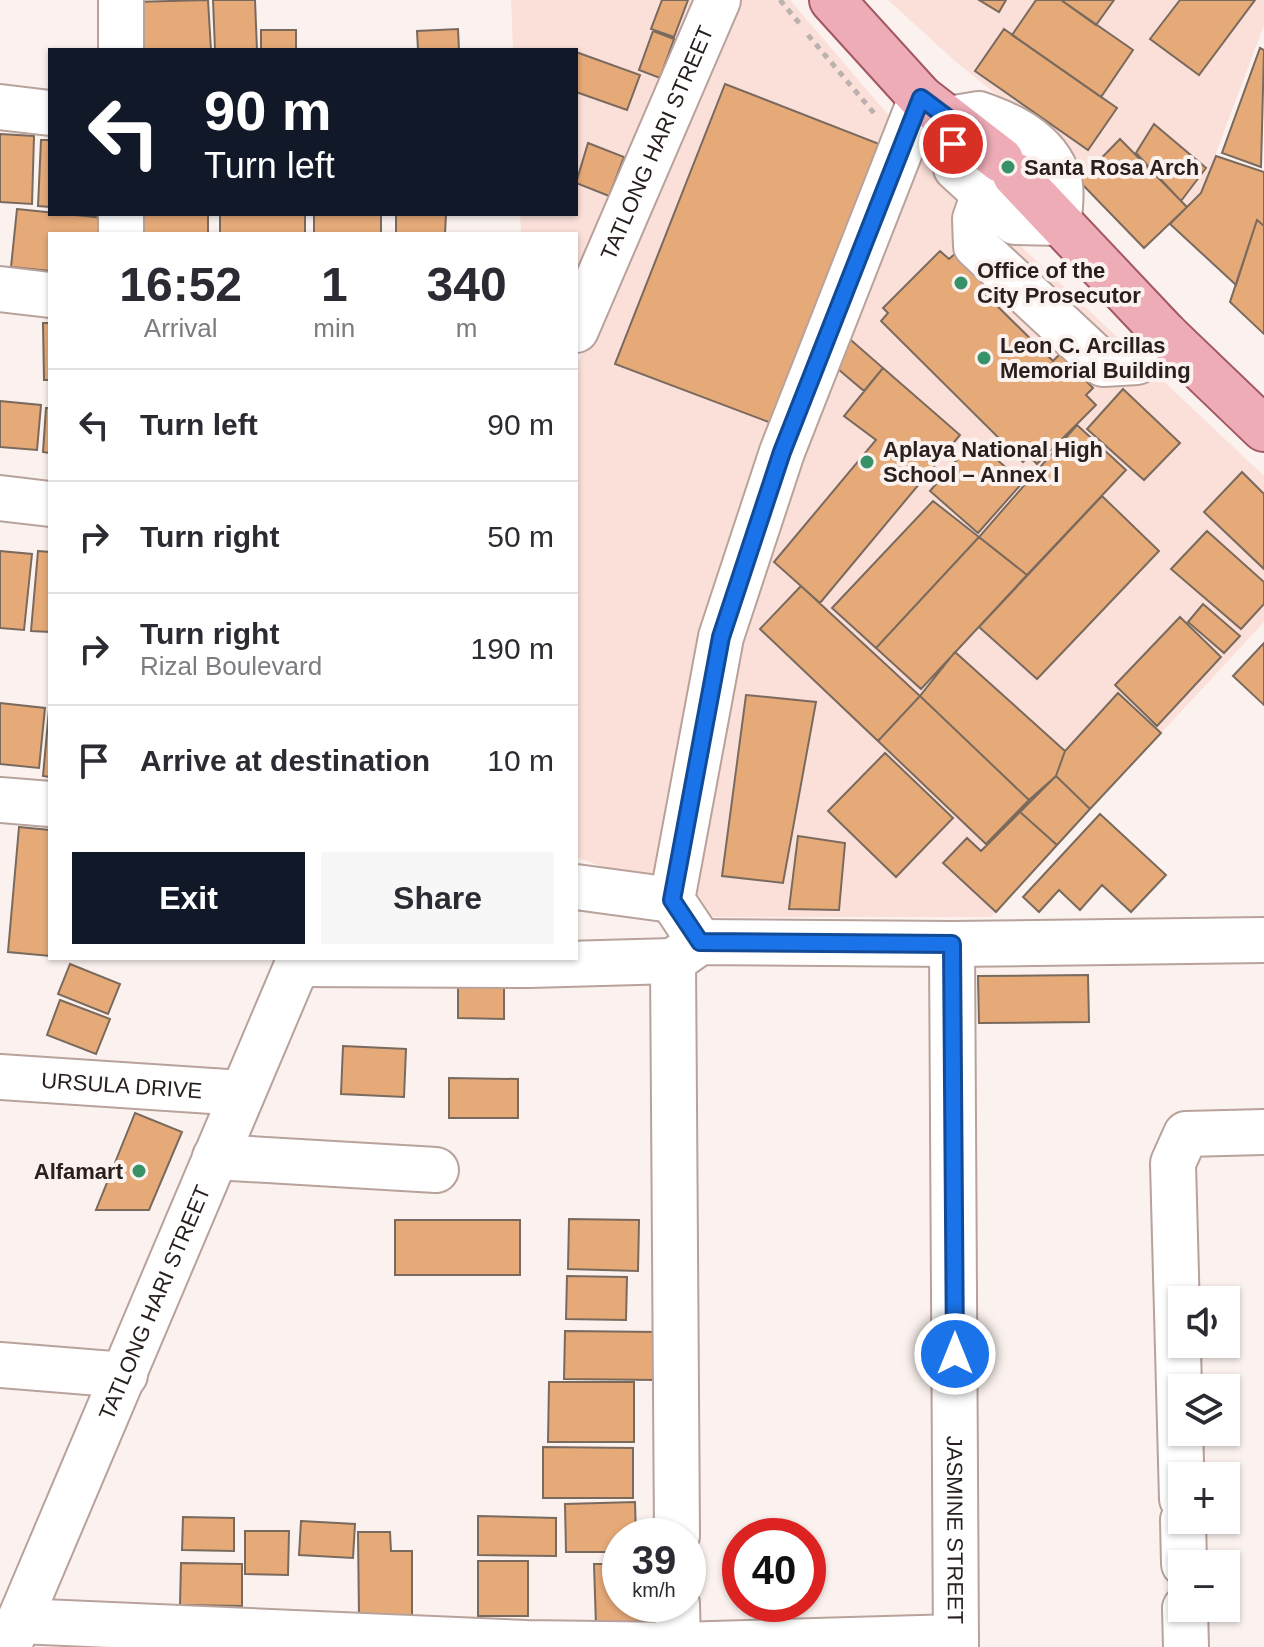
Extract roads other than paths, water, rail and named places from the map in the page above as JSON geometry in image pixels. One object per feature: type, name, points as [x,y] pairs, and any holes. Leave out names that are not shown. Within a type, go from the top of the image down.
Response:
[{"type":"main road","points":[[832,0],[1000,176],[1059,223],[1166,335],[1264,429]]},
{"type":"street","points":[[121,0],[121,48]]},
{"type":"street","name":"TATLONG HARI STREET","points":[[578,323],[718,0]]},
{"type":"street","points":[[0,107],[48,113]]},
{"type":"street","points":[[677,1518],[686,952],[672,900],[721,637],[782,452],[902,146],[935,109],[979,114],[1015,127],[1045,154],[1060,185],[1059,223]]},
{"type":"street","points":[[1000,176],[975,219],[976,246],[1103,364],[1137,362],[1166,335]]},
{"type":"street","points":[[0,289],[48,295]]},
{"type":"street","points":[[0,498],[48,504]]},
{"type":"street","points":[[0,800],[48,804]]},
{"type":"street","points":[[578,887],[672,900]]},
{"type":"street","points":[[299,961],[530,965],[686,952],[952,944],[1264,940]]},
{"type":"street","name":"JASMINE STREET","points":[[952,944],[956,1642]]},
{"type":"street","name":"TATLONG HARI STREET","points":[[14,1634],[19,1574],[125,1375],[299,961]]},
{"type":"street","name":"URSULA DRIVE","points":[[0,1077],[242,1093]]},
{"type":"street","points":[[1181,1462],[1173,1163],[1186,1134],[1264,1132]]},
{"type":"street","points":[[215,1157],[436,1170]]},
{"type":"street","points":[[0,1365],[125,1375]]},
{"type":"street","points":[[1185,1622],[1186,1647]]},
{"type":"street","points":[[14,1634],[526,1643],[677,1632],[956,1642]]},
{"type":"place","name":"Santa Rosa Arch","points":[[1008,167]]},
{"type":"place","name":"Office of the City Prosecutor","points":[[961,283]]},
{"type":"place","name":"Leon C. Arcillas Memorial Building","points":[[984,358]]},
{"type":"place","name":"Aplaya National High School – Annex I","points":[[867,462]]},
{"type":"place","name":"Alfamart","points":[[139,1171]]}]
